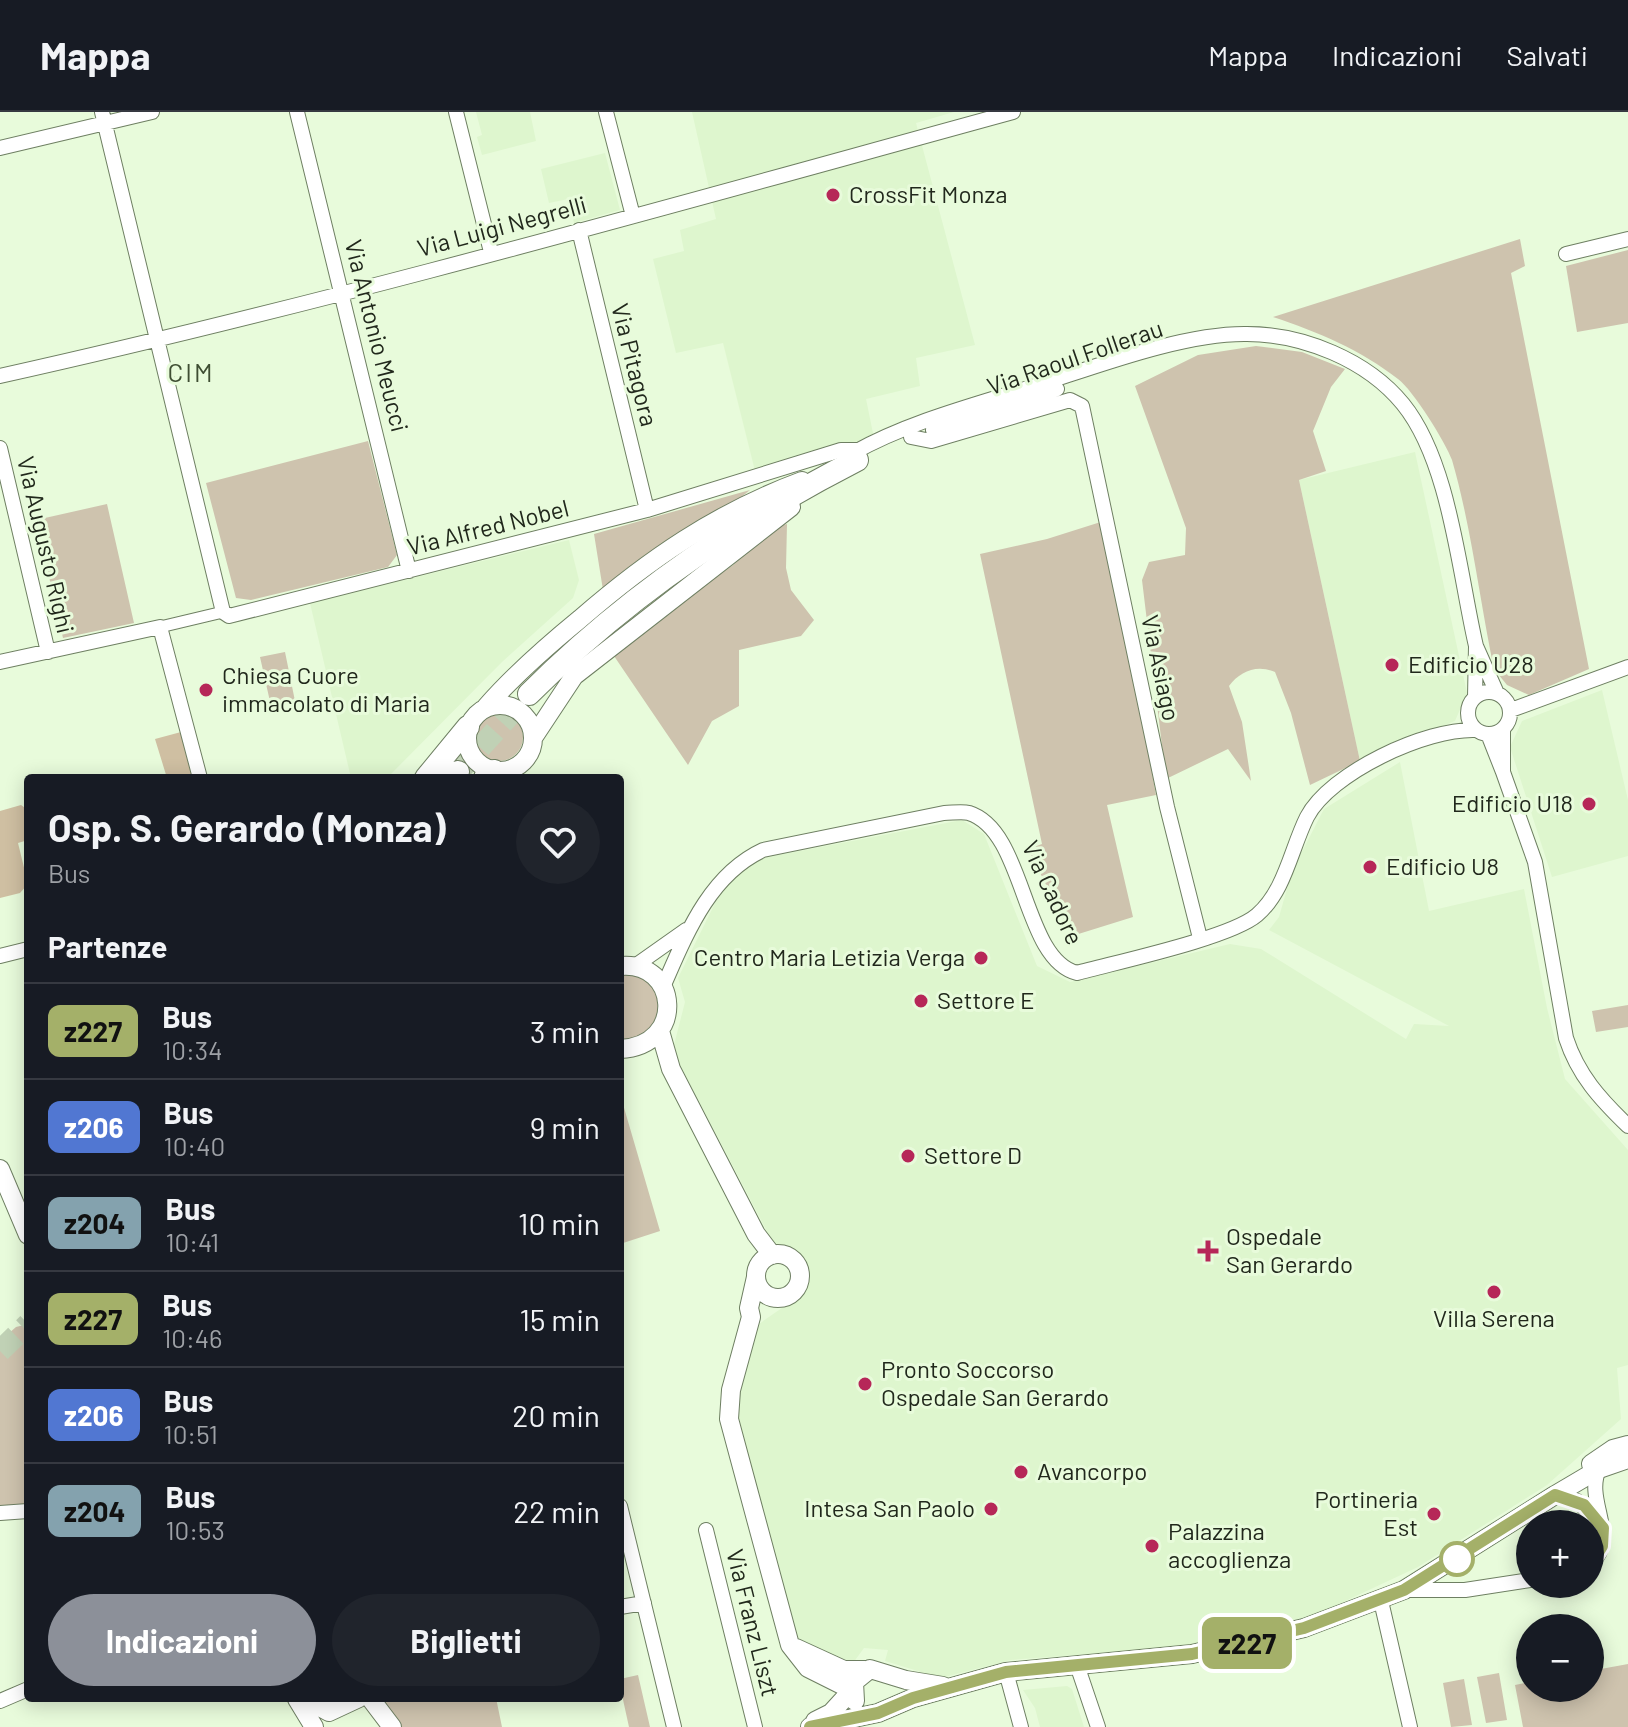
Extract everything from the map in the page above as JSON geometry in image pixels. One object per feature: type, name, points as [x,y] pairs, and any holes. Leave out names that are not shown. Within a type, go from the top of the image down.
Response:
[{"type":"main road","points":[[731,531],[858,455]]},
{"type":"main road","points":[[529,694],[599,628],[802,481]]},
{"type":"main road","points":[[429,774],[468,727]]},
{"type":"street","points":[[0,148],[104,118],[152,112]]},
{"type":"street","name":"Via Antonio Meucci","points":[[297,112],[409,571]]},
{"type":"street","points":[[456,112],[491,252]]},
{"type":"street","points":[[606,112],[633,216]]},
{"type":"street","name":"Via Luigi Negrelli","points":[[0,376],[159,340],[343,293],[1013,112]]},
{"type":"street","points":[[104,118],[223,612]]},
{"type":"street","name":"Via Pitagora","points":[[579,230],[647,510]]},
{"type":"street","points":[[1566,254],[1628,239]]},
{"type":"street","name":"Via Raoul Follerau","points":[[982,408],[1182,344],[1249,334],[1315,345],[1358,366],[1402,404],[1419,428],[1439,471],[1476,646],[1496,691]]},
{"type":"street","name":"Via Alfred Nobel","points":[[911,437],[931,441],[1070,400],[1082,406]]},
{"type":"street","name":"Via Asiago","points":[[1082,406],[1167,807],[1200,938]]},
{"type":"street","name":"Via Alfred Nobel","points":[[858,455],[982,408]]},
{"type":"street","name":"Via Alfred Nobel","points":[[0,662],[223,612],[229,616],[237,615],[647,510],[841,450],[858,455],[982,408]]},
{"type":"street","name":"Via Augusto Righi","points":[[0,448],[48,652]]},
{"type":"street","points":[[495,774],[473,758],[467,743],[468,727],[562,634],[662,552],[715,519],[858,455]]},
{"type":"street","points":[[501,774],[523,770],[533,738],[565,686],[588,663],[858,455]]},
{"type":"street","points":[[160,627],[199,774]]},
{"type":"street","name":"Via Raoul Follerau","points":[[1475,697],[1476,646]]},
{"type":"street","points":[[1503,772],[1503,729],[1511,710],[1628,667]]},
{"type":"street","points":[[1511,710],[1496,691],[1475,697],[1468,716],[1482,732],[1503,772],[1533,855],[1566,1038],[1574,1062],[1604,1103],[1628,1126]]},
{"type":"street","points":[[486,707],[502,705],[518,710],[529,722],[533,738]]},
{"type":"street","points":[[1482,732],[1503,729]]},
{"type":"street","name":"Via Cadore","points":[[663,987],[689,928],[725,874],[739,861],[763,850],[944,813],[969,813],[999,835],[1035,921],[1055,962],[1064,970],[1077,973],[1228,930],[1257,915],[1272,898],[1315,803],[1332,787],[1376,760],[1429,739],[1482,732]]},
{"type":"street","name":"Via Cadore","points":[[626,964],[689,928]]},
{"type":"street","points":[[0,956],[24,950]]},
{"type":"street","name":"Via Cadore","points":[[626,964],[651,973],[663,987],[668,1010],[660,1031]]},
{"type":"street","points":[[671,1069],[633,1048],[660,1031],[671,1069],[756,1234],[772,1255],[789,1257],[800,1273],[794,1291],[774,1298],[761,1314],[751,1317]]},
{"type":"street","points":[[0,1169],[24,1226]]},
{"type":"street","points":[[0,1191],[18,1213]]},
{"type":"street","points":[[756,1234],[757,1273],[761,1290],[774,1298]]},
{"type":"street","points":[[772,1255],[757,1273],[749,1308],[751,1317],[731,1390],[729,1419],[790,1645],[829,1697],[825,1715]]},
{"type":"street","points":[[1555,1495],[1605,1453],[1628,1445]]},
{"type":"street","points":[[810,1727],[871,1713],[950,1686],[1006,1672],[1238,1646],[1381,1601],[1452,1562],[1599,1469],[1628,1459]]},
{"type":"street","points":[[1599,1469],[1596,1492],[1600,1510]]},
{"type":"street","points":[[1555,1495],[1584,1505],[1588,1510]]},
{"type":"street","points":[[0,1513],[24,1511]]},
{"type":"street","points":[[624,1522],[674,1727]]},
{"type":"street","name":"Via Franz Liszt","points":[[706,1530],[755,1727]]},
{"type":"street","points":[[1452,1562],[1455,1580],[1465,1590]]},
{"type":"street","points":[[1404,1590],[1465,1590],[1516,1582]]},
{"type":"street","points":[[1381,1601],[1410,1727]]},
{"type":"street","points":[[624,1606],[644,1603]]},
{"type":"street","points":[[790,1645],[844,1670],[886,1672],[906,1680],[950,1686]]},
{"type":"street","points":[[1077,1665],[1098,1727]]},
{"type":"street","points":[[808,1668],[852,1690],[857,1705],[871,1713]]},
{"type":"street","points":[[801,1727],[825,1715],[852,1690],[858,1675],[865,1670]]},
{"type":"street","points":[[886,1672],[896,1684],[891,1705]]},
{"type":"street","points":[[1006,1672],[1021,1727]]},
{"type":"street","points":[[0,1701],[24,1691]]},
{"type":"street","points":[[298,1702],[314,1727]]},
{"type":"street","points":[[310,1702],[329,1712],[350,1702]]},
{"type":"street","points":[[373,1702],[392,1727]]},
{"type":"shaded area","points":[[476,112],[530,112],[536,141],[482,155],[477,137],[482,135]]},
{"type":"shaded area","points":[[692,112],[954,112],[916,123],[975,345],[916,358],[920,386],[866,399],[874,438],[755,471],[723,343],[676,353],[653,259],[684,251],[680,230],[716,219]]},
{"type":"shaded area","points":[[605,153],[620,210],[574,223],[568,199],[549,203],[541,169]]},
{"type":"shaded area","points":[[1520,239],[1525,266],[1511,273],[1589,669],[1529,695],[1507,685],[1494,669],[1470,537],[1452,460],[1420,405],[1398,379],[1369,359],[1323,336],[1273,317]]},
{"type":"shaded area","points":[[1628,250],[1628,323],[1577,332],[1566,266]]},
{"type":"shaded area","points":[[1256,346],[1302,352],[1345,369],[1331,387],[1313,431],[1326,471],[1299,480],[1360,761],[1310,785],[1291,713],[1275,672],[1262,669],[1238,676],[1229,686],[1242,722],[1251,781],[1228,749],[1166,779],[1142,580],[1149,562],[1185,555],[1186,528],[1135,386],[1198,355]]},
{"type":"shaded area","points":[[368,441],[397,555],[388,567],[251,600],[236,598],[206,483]]},
{"type":"shaded area","points":[[1415,452],[1467,693],[1455,721],[1360,761],[1299,480]]},
{"type":"shaded area","points":[[750,490],[734,503],[603,590],[594,534]]},
{"type":"shaded area","points":[[107,504],[134,623],[63,638],[36,520]]},
{"type":"shaded area","points":[[1107,520],[1156,795],[1107,805],[1133,917],[1072,936],[1028,849],[1042,844],[980,554],[1047,539]]},
{"type":"shaded area","points":[[787,524],[786,568],[791,590],[814,620],[801,636],[739,650],[739,706],[712,721],[688,765],[614,656],[664,614],[733,565],[768,529]]},
{"type":"shaded area","points":[[569,540],[579,580],[573,598],[502,662],[391,774],[350,774],[310,603]]},
{"type":"shaded area","points":[[285,652],[295,701],[271,706],[260,657]]},
{"type":"shaded area","points":[[1602,690],[1628,800],[1628,856],[1552,877],[1510,747],[1522,721]]},
{"type":"shaded area","points":[[499,713],[516,720],[523,737],[516,754],[499,761],[482,754],[475,737],[482,720]]},
{"type":"shaded area","points":[[181,732],[192,774],[166,774],[155,739]]},
{"type":"shaded area","name":"Ospedale San Gerardo","points":[[1400,762],[1429,911],[1524,889],[1547,1008],[1565,1079],[1628,1150],[1628,1365],[1617,1368],[1621,1419],[1547,1485],[1418,1567],[1324,1611],[1257,1634],[1205,1645],[1011,1660],[941,1678],[885,1661],[888,1650],[864,1648],[853,1663],[798,1640],[739,1423],[738,1402],[756,1326],[792,1301],[804,1286],[801,1257],[774,1245],[679,1063],[674,1045],[685,1002],[678,978],[727,879],[763,858],[962,820],[984,834],[1037,966],[1070,982],[1230,944],[1261,949],[1406,1039],[1414,1024],[1449,1026],[1269,930],[1279,917],[1292,871],[1324,809]]},
{"type":"shaded area","points":[[21,805],[24,807],[24,841],[18,843],[24,868],[24,888],[20,893],[0,898],[0,811]]},
{"type":"shaded area","points":[[624,972],[652,984],[661,1007],[654,1031],[624,1043]]},
{"type":"shaded area","points":[[1628,1005],[1628,1027],[1596,1032],[1592,1011]]},
{"type":"shaded area","points":[[624,1108],[660,1231],[624,1243]]},
{"type":"shaded area","points":[[24,1325],[24,1504],[0,1506],[0,1341],[16,1327]]},
{"type":"shaded area","points":[[1628,1664],[1628,1727],[1523,1727],[1518,1702],[1604,1702],[1604,1668]]},
{"type":"shaded area","points":[[1499,1673],[1507,1720],[1486,1723],[1477,1677]]},
{"type":"shaded area","points":[[638,1675],[650,1727],[629,1727],[624,1702],[624,1678]]},
{"type":"shaded area","points":[[1464,1679],[1472,1725],[1451,1727],[1443,1683]]},
{"type":"shaded area","points":[[1067,1686],[1072,1689],[1084,1727],[1040,1727],[1035,1708],[1023,1690]]},
{"type":"shaded area","points":[[383,1702],[497,1702],[502,1727],[399,1727]]},
{"type":"tunnel","points":[[458,772],[529,694]]},
{"type":"tunnel","points":[[0,1351],[24,1328]]},
{"type":"bus line","name":"z227","points":[[1533,1510],[1555,1495],[1577,1501],[1589,1510]]},
{"type":"bus line","name":"z227","points":[[810,1727],[878,1713],[891,1705],[950,1686],[1006,1672],[1192,1654],[1238,1646],[1304,1628],[1404,1590],[1516,1521]]},
{"type":"place","name":"CrossFit Monza","points":[[833,195]]},
{"type":"place","name":"Edificio U28","points":[[1392,665]]},
{"type":"place","name":"Chiesa Cuore immacolato di Maria","points":[[206,690]]},
{"type":"place","name":"Edificio U18","points":[[1589,804]]},
{"type":"place","name":"Edificio U8","points":[[1370,867]]},
{"type":"place","name":"Centro Maria Letizia Verga","points":[[981,958]]},
{"type":"place","name":"Settore E","points":[[921,1001]]},
{"type":"place","name":"Settore D","points":[[908,1156]]},
{"type":"place","name":"Ospedale San Gerardo","points":[[1208,1251]]},
{"type":"place","name":"Villa Serena","points":[[1494,1292]]},
{"type":"place","name":"Pronto Soccorso Ospedale San Gerardo","points":[[865,1384]]},
{"type":"place","name":"Avancorpo","points":[[1021,1472]]},
{"type":"place","name":"Intesa San Paolo","points":[[991,1509]]},
{"type":"place","name":"Portineria Est","points":[[1434,1514]]},
{"type":"place","name":"Palazzina accoglienza","points":[[1152,1546]]},
{"type":"district","name":"CIM","points":[[191,373]]}]
